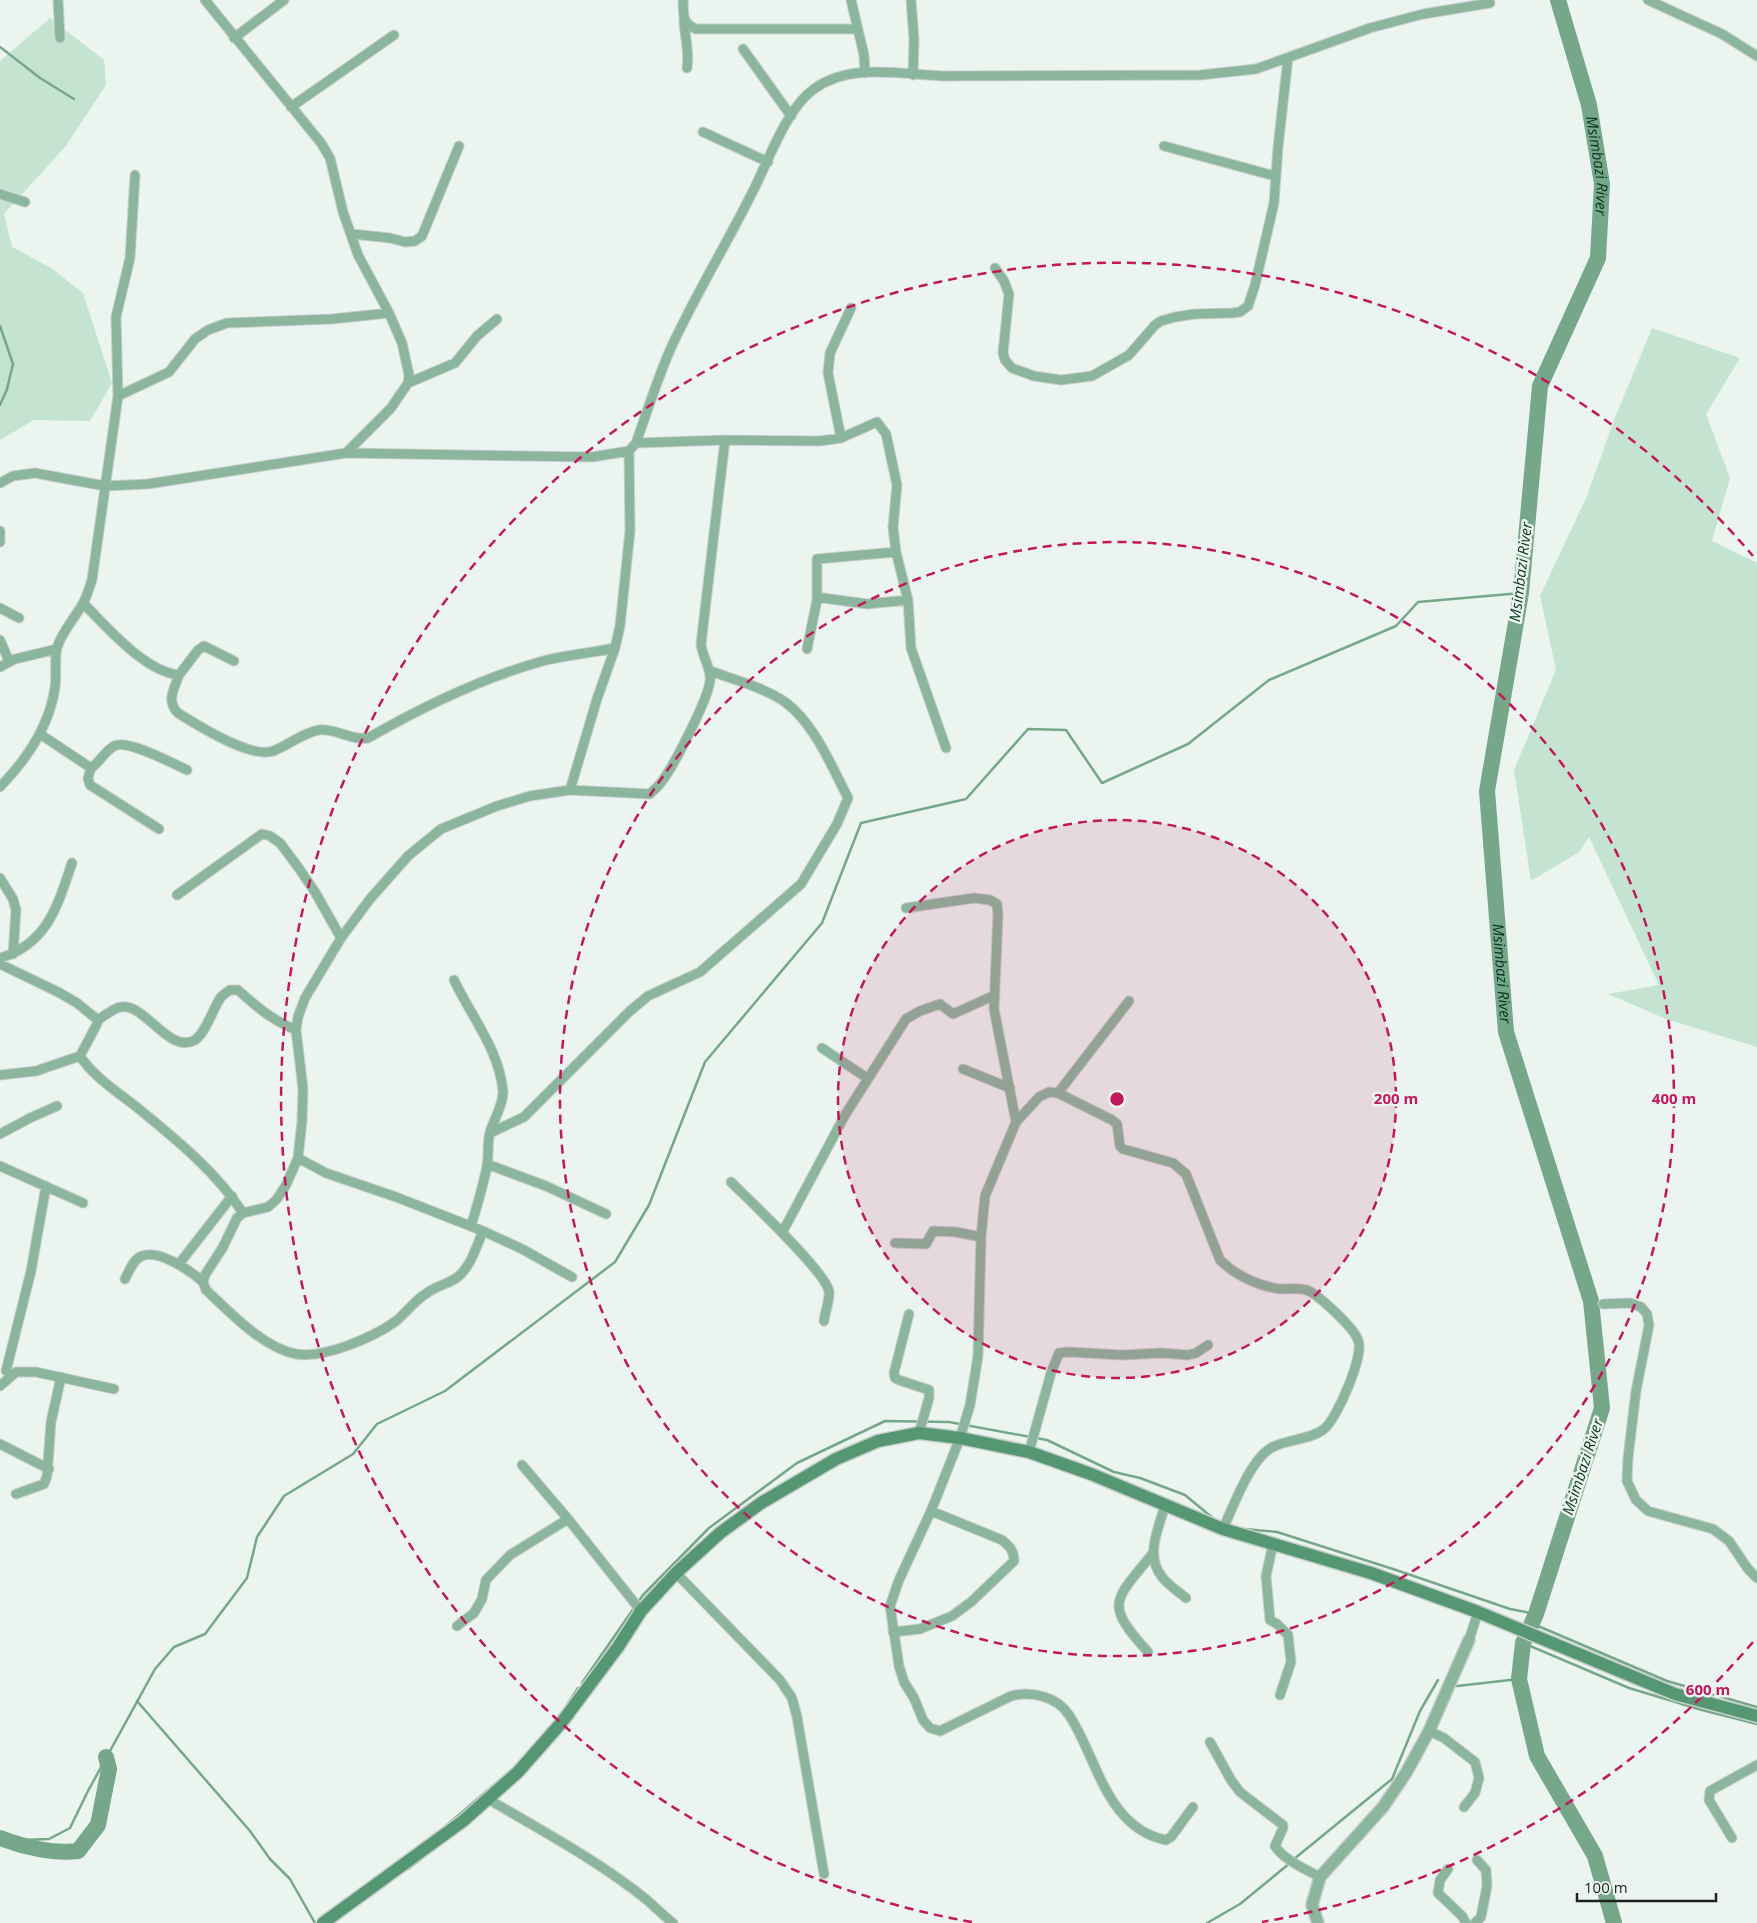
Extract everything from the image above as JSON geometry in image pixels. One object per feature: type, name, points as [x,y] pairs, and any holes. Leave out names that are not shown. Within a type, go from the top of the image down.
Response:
[{"type":"main road","points":[[324,1923],[463,1821],[518,1772],[562,1722],[618,1647],[641,1611],[676,1573],[727,1528],[761,1503],[836,1459],[878,1441],[919,1433],[960,1438],[1030,1452],[1083,1471],[1222,1528],[1371,1573],[1478,1612],[1675,1694],[1757,1716]]},
{"type":"street","points":[[58,0],[60,38]]},
{"type":"street","points":[[205,0],[321,143],[330,158],[343,212],[363,267],[389,313],[402,343],[409,374],[408,383],[391,408],[346,453]]},
{"type":"street","points":[[234,38],[284,0]]},
{"type":"street","points":[[684,0],[684,33],[689,56],[687,68]]},
{"type":"street","points":[[851,0],[864,55],[865,73]]},
{"type":"street","points":[[912,0],[913,76]]},
{"type":"street","points":[[1648,0],[1722,34],[1757,56]]},
{"type":"street","points":[[0,483],[13,476],[35,473],[105,486],[148,484],[346,453],[501,457],[592,456],[629,451],[636,443],[670,350],[791,116],[804,98],[815,88],[836,78],[865,73],[897,72],[913,76],[1200,74],[1256,69],[1370,28],[1423,14],[1490,3]]},
{"type":"street","points":[[684,18],[688,25],[696,28],[858,29]]},
{"type":"street","points":[[291,107],[394,36]]},
{"type":"street","points":[[743,49],[791,116]]},
{"type":"street","points":[[995,268],[1004,281],[1009,294],[1003,353],[1005,360],[1012,368],[1034,376],[1061,380],[1092,376],[1129,355],[1155,324],[1161,321],[1195,314],[1240,312],[1248,306],[1255,285],[1274,203],[1275,176],[1288,58]]},
{"type":"street","points":[[703,132],[768,162]]},
{"type":"street","points":[[352,234],[390,238],[405,242],[415,241],[422,236],[459,146]]},
{"type":"street","points":[[1164,146],[1275,176]]},
{"type":"street","points":[[0,787],[40,734],[54,695],[57,648],[84,603],[97,558],[118,396],[116,317],[130,258],[135,175]]},
{"type":"street","points":[[0,194],[25,202]]},
{"type":"street","points":[[841,438],[828,373],[830,353],[851,308]]},
{"type":"street","points":[[118,396],[169,372],[195,339],[208,330],[227,323],[332,319],[389,313]]},
{"type":"street","points":[[408,383],[454,363],[477,336],[497,319]]},
{"type":"street","points":[[636,443],[725,440],[820,441],[841,438],[877,422],[886,434],[896,485],[893,527],[896,552],[908,600],[911,648],[946,748]]},
{"type":"street","points":[[203,1282],[205,1275],[224,1247],[237,1218],[243,1213],[268,1207],[277,1200],[286,1185],[298,1158],[302,1121],[303,1089],[296,1030],[298,1017],[305,998],[341,938],[370,899],[408,856],[441,829],[497,806],[530,796],[570,790],[650,794],[659,786],[698,714],[710,681],[710,671],[702,652],[702,634],[725,440]]},
{"type":"street","points":[[570,790],[597,699],[615,648],[620,626],[630,531],[629,451]]},
{"type":"street","points":[[0,531],[0,542]]},
{"type":"street","points":[[807,649],[817,600],[817,558],[896,552]]},
{"type":"street","points":[[817,600],[823,598],[867,604],[908,600]]},
{"type":"street","points":[[84,603],[127,647],[152,664],[172,674],[179,675]]},
{"type":"street","points":[[0,608],[19,618]]},
{"type":"street","points":[[0,640],[9,662]]},
{"type":"street","points":[[234,661],[204,646],[198,650],[179,675],[171,701],[172,707],[178,713],[228,741],[265,753],[320,730],[332,731],[360,739],[368,738],[425,706],[472,685],[544,661],[615,648]]},
{"type":"street","points":[[0,668],[9,662],[57,648]]},
{"type":"street","points":[[490,1133],[524,1117],[648,996],[700,972],[801,884],[837,824],[848,798],[828,760],[802,718],[784,701],[756,688],[710,671]]},
{"type":"street","points":[[40,734],[91,768]]},
{"type":"street","points":[[158,829],[90,785],[88,778],[91,768],[111,747],[120,744],[131,746],[187,770]]},
{"type":"street","points":[[177,895],[262,834],[270,836],[280,843],[298,867],[315,892],[341,938]]},
{"type":"street","points":[[0,958],[13,954],[29,943],[48,925],[62,893],[72,863]]},
{"type":"street","points":[[0,878],[13,899],[16,910],[13,954]]},
{"type":"street","points":[[906,908],[974,898],[990,900],[997,904],[995,1021],[1007,1069],[1016,1122]]},
{"type":"street","points":[[0,964],[58,992],[77,1003],[98,1020]]},
{"type":"street","points":[[454,980],[486,1038],[500,1078],[503,1093],[502,1102],[490,1133],[488,1164],[471,1226]]},
{"type":"street","points":[[0,1075],[36,1071],[80,1056],[98,1020],[122,1006],[131,1008],[144,1016],[156,1028],[175,1040],[188,1042],[196,1039],[221,997],[230,990],[238,990],[260,1011],[296,1030]]},
{"type":"street","points":[[782,1233],[818,1164],[867,1078],[906,1019],[920,1011],[940,1004],[953,1014],[995,995]]},
{"type":"street","points":[[1058,1093],[1129,1000]]},
{"type":"street","points":[[822,1048],[867,1078]]},
{"type":"street","points":[[80,1056],[104,1082],[191,1154],[220,1181],[243,1213]]},
{"type":"street","points":[[963,1069],[1010,1088]]},
{"type":"street","points":[[1193,1807],[1166,1840],[1147,1833],[1130,1821],[1102,1785],[1068,1714],[1056,1702],[1041,1696],[1023,1693],[1011,1696],[940,1731],[930,1728],[923,1720],[914,1698],[904,1682],[899,1666],[890,1606],[893,1594],[931,1511],[960,1438],[970,1405],[978,1356],[981,1237],[985,1196],[1016,1122],[1039,1098],[1049,1092],[1058,1093],[1112,1120],[1117,1124],[1120,1146],[1123,1150],[1173,1163],[1186,1174],[1220,1260],[1230,1271],[1264,1285],[1283,1289],[1297,1288],[1312,1292],[1342,1320],[1360,1342],[1356,1366],[1340,1408],[1332,1420],[1323,1430],[1271,1448],[1248,1476],[1222,1528]]},
{"type":"street","points":[[0,1134],[57,1106]]},
{"type":"street","points":[[298,1158],[326,1173],[396,1196],[483,1230],[572,1277]]},
{"type":"street","points":[[488,1164],[546,1186],[606,1214]]},
{"type":"street","points":[[0,1166],[83,1203]]},
{"type":"street","points":[[731,1182],[782,1233],[819,1274],[829,1290],[824,1321]]},
{"type":"street","points":[[46,1186],[31,1271],[3,1371],[36,1372],[114,1389]]},
{"type":"street","points":[[179,1264],[232,1196]]},
{"type":"street","points":[[126,1279],[136,1260],[142,1256],[160,1258],[179,1264],[203,1282],[206,1290],[262,1338],[281,1349],[296,1354],[318,1353],[356,1341],[382,1330],[398,1319],[424,1294],[459,1276],[466,1269],[483,1230]]},
{"type":"street","points":[[895,1242],[926,1244],[933,1231],[956,1232],[981,1237]]},
{"type":"street","points":[[1603,1304],[1630,1303],[1641,1307],[1647,1314],[1649,1325],[1636,1391],[1628,1458],[1627,1481],[1636,1500],[1648,1511],[1713,1529],[1730,1541],[1748,1570],[1757,1578]]},
{"type":"street","points":[[908,1314],[894,1373],[895,1378],[898,1380],[929,1390],[929,1398],[919,1433]]},
{"type":"street","points":[[1030,1452],[1051,1373],[1060,1354],[1069,1352],[1122,1355],[1162,1353],[1188,1355],[1196,1353],[1208,1344]]},
{"type":"street","points":[[0,1386],[16,1372]]},
{"type":"street","points":[[16,1494],[44,1484],[48,1469],[51,1422],[61,1377]]},
{"type":"street","points":[[0,1444],[48,1469]]},
{"type":"street","points":[[522,1465],[568,1519],[641,1611]]},
{"type":"street","points":[[1148,1652],[1129,1631],[1121,1617],[1118,1605],[1123,1589],[1152,1553],[1165,1506]]},
{"type":"street","points":[[893,1632],[920,1629],[952,1616],[971,1602],[1014,1561],[1014,1555],[1010,1547],[1002,1540],[931,1511]]},
{"type":"street","points":[[457,1626],[474,1613],[482,1599],[486,1580],[510,1554],[568,1519]]},
{"type":"street","points":[[1273,1544],[1266,1576],[1270,1620],[1288,1635],[1291,1662],[1280,1694]]},
{"type":"street","points":[[1152,1553],[1155,1564],[1163,1578],[1186,1598]]},
{"type":"street","points":[[676,1573],[780,1680],[792,1698],[797,1717],[824,1874]]},
{"type":"street","points":[[1315,1922],[1312,1905],[1320,1877],[1383,1807],[1406,1773],[1429,1732],[1469,1640],[1478,1612]]},
{"type":"street","points":[[1429,1732],[1444,1738],[1475,1762],[1479,1778],[1475,1793],[1464,1807]]},
{"type":"street","points":[[1210,1742],[1231,1780],[1240,1792],[1283,1825],[1275,1846],[1278,1850],[1298,1865],[1320,1877]]},
{"type":"street","points":[[1732,1838],[1709,1800],[1710,1791],[1757,1765]]},
{"type":"street","points":[[488,1799],[576,1851],[646,1900],[673,1923]]},
{"type":"street","points":[[1475,1923],[1481,1917],[1487,1886],[1486,1870],[1477,1860]]},
{"type":"street","points":[[1448,1869],[1440,1880],[1438,1893],[1462,1916],[1466,1923]]},
{"type":"green space","points":[[50,18],[104,60],[106,85],[65,147],[4,214],[12,247],[51,268],[83,293],[112,383],[90,421],[34,420],[0,440],[0,61]]},
{"type":"green space","points":[[1652,328],[1740,358],[1706,414],[1730,478],[1712,541],[1757,563],[1757,1047],[1666,1019],[1608,994],[1659,985],[1589,837],[1579,852],[1531,881],[1514,770],[1556,670],[1540,596],[1587,496],[1614,420]]},
{"type":"waterway","name":"Msimbazi River","points":[[1558,0],[1589,105],[1602,184],[1598,258],[1540,386],[1521,593],[1487,791],[1506,1032],[1591,1301],[1602,1408],[1536,1614],[1523,1643],[1519,1679],[1537,1756],[1595,1856],[1614,1923]]},
{"type":"waterway","points":[[0,47],[40,78],[74,99]]},
{"type":"waterway","points":[[0,326],[13,364],[7,389],[0,405]]},
{"type":"waterway","points":[[0,1832],[23,1840],[49,1839],[70,1828],[88,1791],[155,1669],[174,1647],[205,1634],[247,1578],[257,1537],[284,1496],[353,1454],[377,1424],[445,1391],[615,1262],[649,1205],[705,1062],[822,923],[861,823],[966,799],[1028,729],[1066,730],[1102,783],[1188,744],[1269,680],[1396,626],[1418,602],[1521,593]]},
{"type":"waterway","points":[[582,1683],[643,1595],[709,1528],[797,1463],[885,1421],[949,1422],[1047,1440],[1114,1472],[1140,1478],[1185,1495],[1214,1519]]},
{"type":"waterway","points":[[1244,1529],[1277,1532],[1510,1609],[1536,1614]]},
{"type":"waterway","points":[[1531,1623],[1667,1681],[1757,1707]]},
{"type":"waterway","points":[[1523,1643],[1629,1688],[1757,1724]]},
{"type":"waterway","points":[[1457,1686],[1519,1679]]},
{"type":"waterway","points":[[1294,1859],[1392,1779],[1420,1711],[1438,1680]]},
{"type":"waterway","points":[[565,1708],[578,1688]]},
{"type":"waterway","points":[[137,1701],[250,1831],[270,1859],[290,1879],[315,1923]]},
{"type":"waterway","points":[[0,1838],[38,1849],[78,1851],[98,1825],[109,1769],[106,1757]]},
{"type":"waterway","points":[[446,1826],[516,1766]]},
{"type":"waterway","points":[[408,1869],[420,1860]]},
{"type":"waterway","points":[[1207,1923],[1240,1904],[1290,1863]]}]
